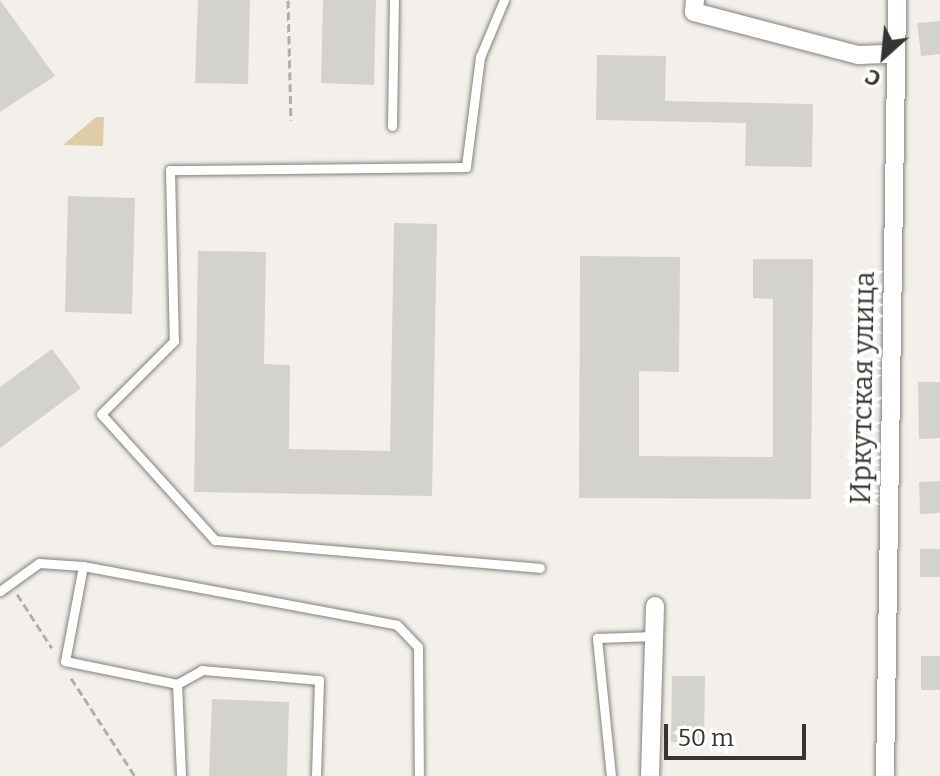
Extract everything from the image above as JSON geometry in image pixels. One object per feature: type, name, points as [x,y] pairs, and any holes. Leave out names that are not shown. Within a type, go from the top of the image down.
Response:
[{"type":"street","points":[[695,0],[694,12],[858,55],[894,54]]},
{"type":"street","name":"Иркутская улица","points":[[885,776],[897,0]]},
{"type":"street","points":[[650,776],[655,606]]},
{"type":"lane","points":[[392,126],[394,0]]},
{"type":"lane","points":[[504,0],[480,57],[466,167],[170,170],[174,341],[101,414],[215,540],[540,568]]},
{"type":"lane","points":[[0,591],[39,563],[83,566],[397,625],[418,647],[419,776]]},
{"type":"lane","points":[[83,566],[65,661],[177,684],[202,670],[319,680],[316,776]]},
{"type":"lane","points":[[611,776],[597,638],[655,636]]},
{"type":"lane","points":[[177,684],[181,776]]},
{"type":"path","points":[[288,0],[291,120]]},
{"type":"path","points":[[10,584],[60,661]]},
{"type":"path","points":[[69,674],[135,776]]},
{"type":"shaded area","points":[[96,117],[104,117],[103,146],[63,145]]},
{"type":"building","points":[[0,0],[55,76],[0,112]]},
{"type":"building","points":[[198,0],[250,0],[248,84],[195,83]]},
{"type":"building","points":[[323,0],[376,0],[374,85],[321,83]]},
{"type":"building","points":[[940,21],[940,54],[921,56],[917,23]]},
{"type":"building","points":[[597,55],[666,56],[665,101],[813,104],[812,167],[745,166],[746,123],[596,120]]},
{"type":"building","points":[[68,196],[135,198],[132,314],[65,312]]},
{"type":"building","points":[[394,223],[437,224],[432,496],[194,492],[198,251],[266,252],[264,364],[290,365],[289,449],[390,451]]},
{"type":"building","points":[[580,256],[680,257],[679,372],[639,371],[639,456],[773,457],[773,299],[753,298],[753,259],[813,259],[811,499],[579,498]]},
{"type":"building","points":[[52,349],[81,388],[0,448],[0,387]]},
{"type":"building","points":[[918,382],[940,382],[940,438],[919,439]]},
{"type":"building","points":[[940,481],[940,513],[920,514],[919,482]]},
{"type":"building","points":[[920,549],[940,549],[940,577],[920,577]]},
{"type":"building","points":[[921,656],[940,656],[940,690],[921,690]]},
{"type":"building","points":[[672,676],[705,676],[704,743],[671,742]]},
{"type":"building","points":[[212,699],[289,702],[287,776],[209,776]]}]
